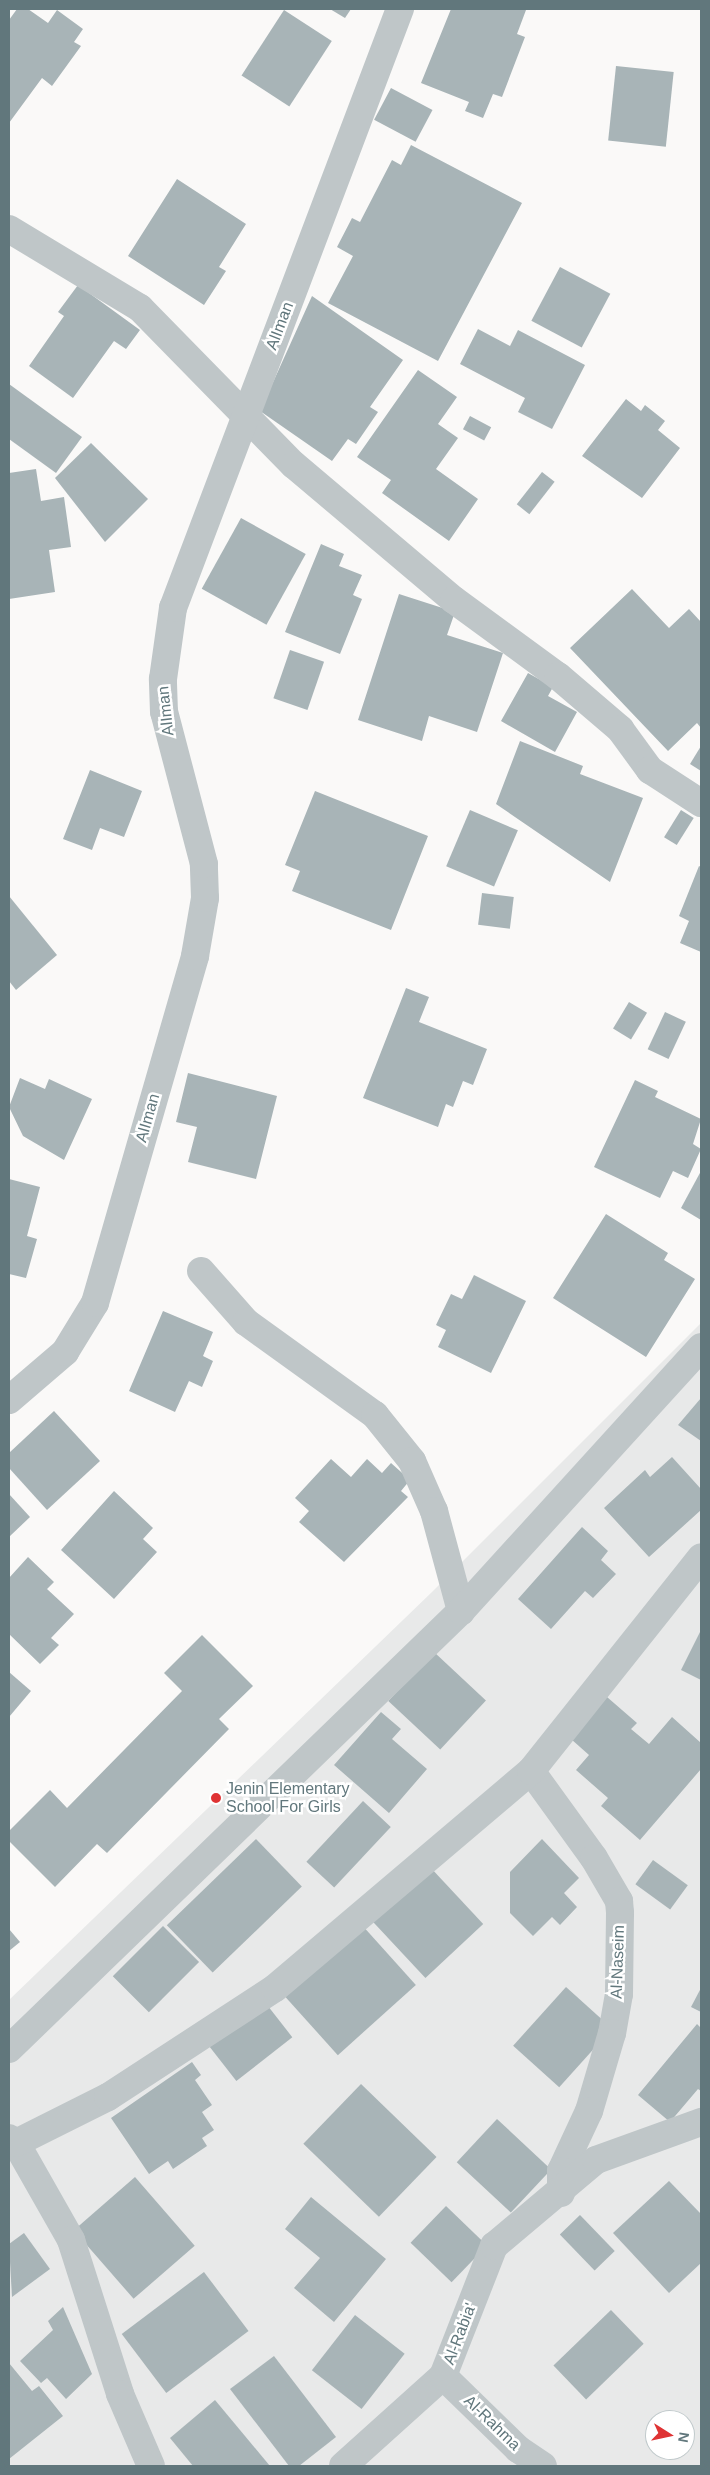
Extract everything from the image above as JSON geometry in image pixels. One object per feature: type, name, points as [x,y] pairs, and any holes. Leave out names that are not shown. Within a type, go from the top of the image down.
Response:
[{"type":"street","name":"AlIman","points":[[9,1400],[65,1352],[95,1303],[195,956],[205,898],[204,864],[166,721],[166,645],[174,608],[400,9]]},
{"type":"street","points":[[10,234],[140,308],[245,418],[294,465],[454,600],[558,676],[606,717],[650,770],[701,803]]},
{"type":"street","points":[[201,1271],[246,1322],[375,1415],[412,1461],[434,1511],[461,1611]]},
{"type":"street","points":[[9,2049],[461,1611],[701,1347]]},
{"type":"street","points":[[151,2466],[120,2394],[71,2240],[12,2140],[108,2097],[275,1988],[531,1771],[701,1557]]},
{"type":"street","name":"Al-Naseim","points":[[531,1771],[594,1858],[619,1901],[620,1914],[619,1994],[612,2033],[589,2111],[561,2182]]},
{"type":"street","name":"Al-Rabia'","points":[[344,2466],[443,2376],[494,2246],[561,2182],[596,2160],[701,2122]]},
{"type":"street","name":"Al-Rahma","points":[[443,2376],[518,2449],[543,2466]]},
{"type":"shaded area","points":[[701,1323],[701,2466],[9,2466],[9,2000],[432,1592]]},
{"type":"building","points":[[17,9],[28,9],[48,23],[57,10],[83,29],[74,42],[81,46],[52,86],[42,78],[9,123],[9,20]]},
{"type":"building","points":[[330,9],[351,9],[345,18]]},
{"type":"building","points":[[451,9],[526,10],[517,34],[525,37],[502,97],[493,94],[483,118],[465,111],[469,102],[421,83]]},
{"type":"building","points":[[284,10],[332,41],[289,106],[242,75]]},
{"type":"building","points":[[616,66],[674,72],[666,147],[608,141]]},
{"type":"building","points":[[391,88],[432,110],[416,142],[374,120]]},
{"type":"building","points":[[411,145],[522,203],[438,361],[328,303],[353,256],[337,247],[352,218],[360,222],[392,160],[401,165]]},
{"type":"building","points":[[177,179],[246,224],[219,267],[226,271],[204,305],[128,256]]},
{"type":"building","points":[[560,267],[610,294],[582,348],[531,321]]},
{"type":"building","points":[[78,285],[140,330],[126,349],[114,341],[73,398],[29,366],[64,316],[58,312]]},
{"type":"building","points":[[312,296],[403,360],[370,407],[378,412],[356,444],[348,439],[332,461],[260,411]]},
{"type":"building","points":[[478,329],[510,346],[518,330],[585,365],[552,429],[518,412],[525,398],[460,364]]},
{"type":"building","points":[[418,370],[457,397],[438,424],[458,438],[436,469],[478,499],[449,541],[382,493],[391,480],[357,457]]},
{"type":"building","points":[[9,384],[82,437],[56,473],[9,439]]},
{"type":"building","points":[[626,399],[641,411],[645,405],[665,421],[658,430],[680,448],[642,498],[582,456]]},
{"type":"building","points":[[470,416],[491,427],[484,441],[463,429]]},
{"type":"building","points":[[91,443],[148,499],[105,542],[55,478]]},
{"type":"building","points":[[36,469],[41,501],[64,497],[71,547],[49,550],[55,592],[9,599],[9,473]]},
{"type":"building","points":[[542,472],[555,482],[529,514],[517,504]]},
{"type":"building","points":[[241,518],[306,554],[266,625],[202,589]]},
{"type":"building","points":[[321,544],[344,554],[339,566],[362,575],[353,595],[362,599],[340,654],[285,632]]},
{"type":"building","points":[[632,589],[669,628],[689,609],[701,622],[701,728],[697,723],[668,751],[570,648]]},
{"type":"building","points":[[399,594],[455,612],[447,635],[503,653],[477,732],[429,716],[422,741],[358,720]]},
{"type":"building","points":[[290,650],[324,662],[307,710],[273,698]]},
{"type":"building","points":[[528,673],[553,687],[548,696],[577,712],[555,752],[501,721]]},
{"type":"building","points":[[520,741],[583,766],[580,774],[643,798],[610,882],[496,804]]},
{"type":"building","points":[[701,746],[701,771],[690,764]]},
{"type":"building","points":[[90,770],[142,791],[124,837],[100,828],[92,850],[63,839]]},
{"type":"building","points":[[315,791],[428,836],[391,930],[292,891],[300,871],[285,865]]},
{"type":"building","points":[[470,810],[518,830],[494,886],[446,866]]},
{"type":"building","points":[[681,810],[694,818],[677,845],[664,837]]},
{"type":"building","points":[[699,866],[701,867],[701,952],[680,943],[689,921],[679,916]]},
{"type":"building","points":[[482,893],[514,897],[510,929],[478,925]]},
{"type":"building","points":[[9,896],[57,955],[16,990],[9,981]]},
{"type":"building","points":[[406,988],[429,997],[419,1022],[487,1049],[473,1085],[463,1081],[453,1107],[446,1104],[438,1127],[363,1098]]},
{"type":"building","points":[[629,1002],[647,1013],[631,1039],[613,1029]]},
{"type":"building","points":[[665,1012],[686,1022],[669,1059],[648,1049]]},
{"type":"building","points":[[188,1073],[277,1096],[256,1179],[188,1162],[197,1127],[176,1122]]},
{"type":"building","points":[[20,1078],[45,1089],[49,1079],[92,1099],[64,1160],[23,1136],[9,1107]]},
{"type":"building","points":[[635,1080],[658,1091],[655,1097],[701,1119],[693,1144],[701,1149],[688,1178],[673,1171],[660,1198],[594,1167]]},
{"type":"building","points":[[701,1171],[701,1220],[681,1208]]},
{"type":"building","points":[[9,1179],[40,1187],[27,1236],[37,1239],[26,1278],[9,1274]]},
{"type":"building","points":[[606,1214],[668,1253],[664,1260],[695,1279],[646,1357],[553,1298]]},
{"type":"building","points":[[474,1275],[526,1301],[491,1373],[438,1347],[446,1330],[436,1325],[451,1294],[462,1299]]},
{"type":"building","points":[[163,1311],[213,1332],[203,1356],[213,1361],[202,1387],[189,1381],[175,1412],[129,1391]]},
{"type":"building","points":[[701,1398],[701,1441],[678,1425]]},
{"type":"building","points":[[54,1411],[100,1461],[47,1510],[9,1468],[9,1453]]},
{"type":"building","points":[[672,1457],[701,1489],[701,1510],[649,1557],[604,1508],[645,1470],[650,1477]]},
{"type":"building","points":[[331,1459],[351,1477],[367,1459],[382,1473],[391,1463],[410,1480],[401,1491],[408,1497],[344,1562],[299,1522],[309,1511],[295,1498]]},
{"type":"building","points":[[114,1491],[153,1528],[143,1539],[157,1552],[114,1599],[61,1550]]},
{"type":"building","points":[[9,1494],[30,1517],[9,1537]]},
{"type":"building","points":[[582,1527],[608,1551],[601,1560],[616,1574],[593,1598],[585,1591],[551,1629],[518,1599]]},
{"type":"building","points":[[28,1557],[54,1582],[47,1589],[74,1614],[51,1638],[59,1645],[40,1664],[9,1634],[9,1578]]},
{"type":"building","points":[[701,1630],[701,1680],[681,1670]]},
{"type":"building","points":[[202,1635],[253,1686],[219,1719],[229,1729],[107,1853],[97,1844],[55,1887],[9,1841],[9,1831],[50,1790],[67,1808],[182,1691],[164,1673]]},
{"type":"building","points":[[434,1652],[486,1700],[440,1749],[388,1701]]},
{"type":"building","points":[[9,1672],[31,1691],[9,1717]]},
{"type":"building","points":[[607,1697],[637,1723],[631,1729],[649,1744],[672,1717],[701,1743],[701,1769],[640,1840],[601,1806],[608,1798],[576,1770],[589,1755],[571,1739]]},
{"type":"building","points":[[381,1712],[401,1729],[392,1739],[427,1769],[389,1813],[334,1765]]},
{"type":"building","points":[[363,1801],[391,1827],[334,1888],[306,1862]]},
{"type":"building","points":[[256,1839],[302,1886],[213,1973],[167,1925]]},
{"type":"building","points":[[542,1839],[579,1878],[564,1893],[577,1907],[560,1925],[552,1917],[533,1936],[510,1913],[510,1872]]},
{"type":"building","points":[[653,1860],[688,1885],[670,1910],[635,1884]]},
{"type":"building","points":[[430,1867],[483,1924],[425,1978],[372,1921]]},
{"type":"building","points":[[361,1924],[416,1985],[338,2055],[283,1994]]},
{"type":"building","points":[[163,1926],[199,1962],[149,2012],[113,1976]]},
{"type":"building","points":[[9,1929],[20,1942],[9,1951]]},
{"type":"building","points":[[566,1987],[612,2028],[559,2087],[513,2046]]},
{"type":"building","points":[[701,1988],[701,2012],[691,2007]]},
{"type":"building","points":[[264,2001],[292,2037],[236,2081],[208,2045]]},
{"type":"building","points":[[697,2024],[701,2028],[701,2091],[698,2089],[670,2122],[638,2095]]},
{"type":"building","points":[[192,2062],[201,2075],[195,2080],[212,2105],[202,2112],[214,2130],[202,2138],[207,2146],[173,2169],[168,2161],[149,2174],[111,2118]]},
{"type":"building","points":[[361,2084],[437,2157],[379,2217],[303,2144]]},
{"type":"building","points":[[497,2119],[551,2169],[511,2213],[457,2162]]},
{"type":"building","points":[[135,2177],[195,2246],[134,2299],[74,2230]]},
{"type":"building","points":[[669,2181],[701,2214],[701,2263],[669,2293],[613,2233]]},
{"type":"building","points":[[311,2197],[386,2259],[334,2322],[294,2288],[320,2258],[285,2229]]},
{"type":"building","points":[[446,2206],[487,2246],[452,2282],[411,2243]]},
{"type":"building","points":[[580,2215],[615,2251],[595,2270],[560,2234]]},
{"type":"building","points":[[24,2233],[50,2269],[12,2297],[9,2244]]},
{"type":"building","points":[[204,2272],[249,2331],[166,2393],[122,2334]]},
{"type":"building","points":[[63,2307],[92,2374],[66,2399],[47,2378],[41,2383],[20,2361],[53,2330],[48,2321]]},
{"type":"building","points":[[611,2310],[644,2344],[586,2399],[553,2366]]},
{"type":"building","points":[[355,2315],[405,2354],[362,2409],[312,2370]]},
{"type":"building","points":[[274,2356],[336,2437],[299,2466],[289,2466],[230,2389]]},
{"type":"building","points":[[9,2363],[32,2391],[39,2386],[63,2416],[9,2459]]},
{"type":"building","points":[[215,2400],[270,2466],[193,2466],[170,2438]]},
{"type":"place","name":"Jenin Elementary School For Girls","points":[[216,1798]]}]
